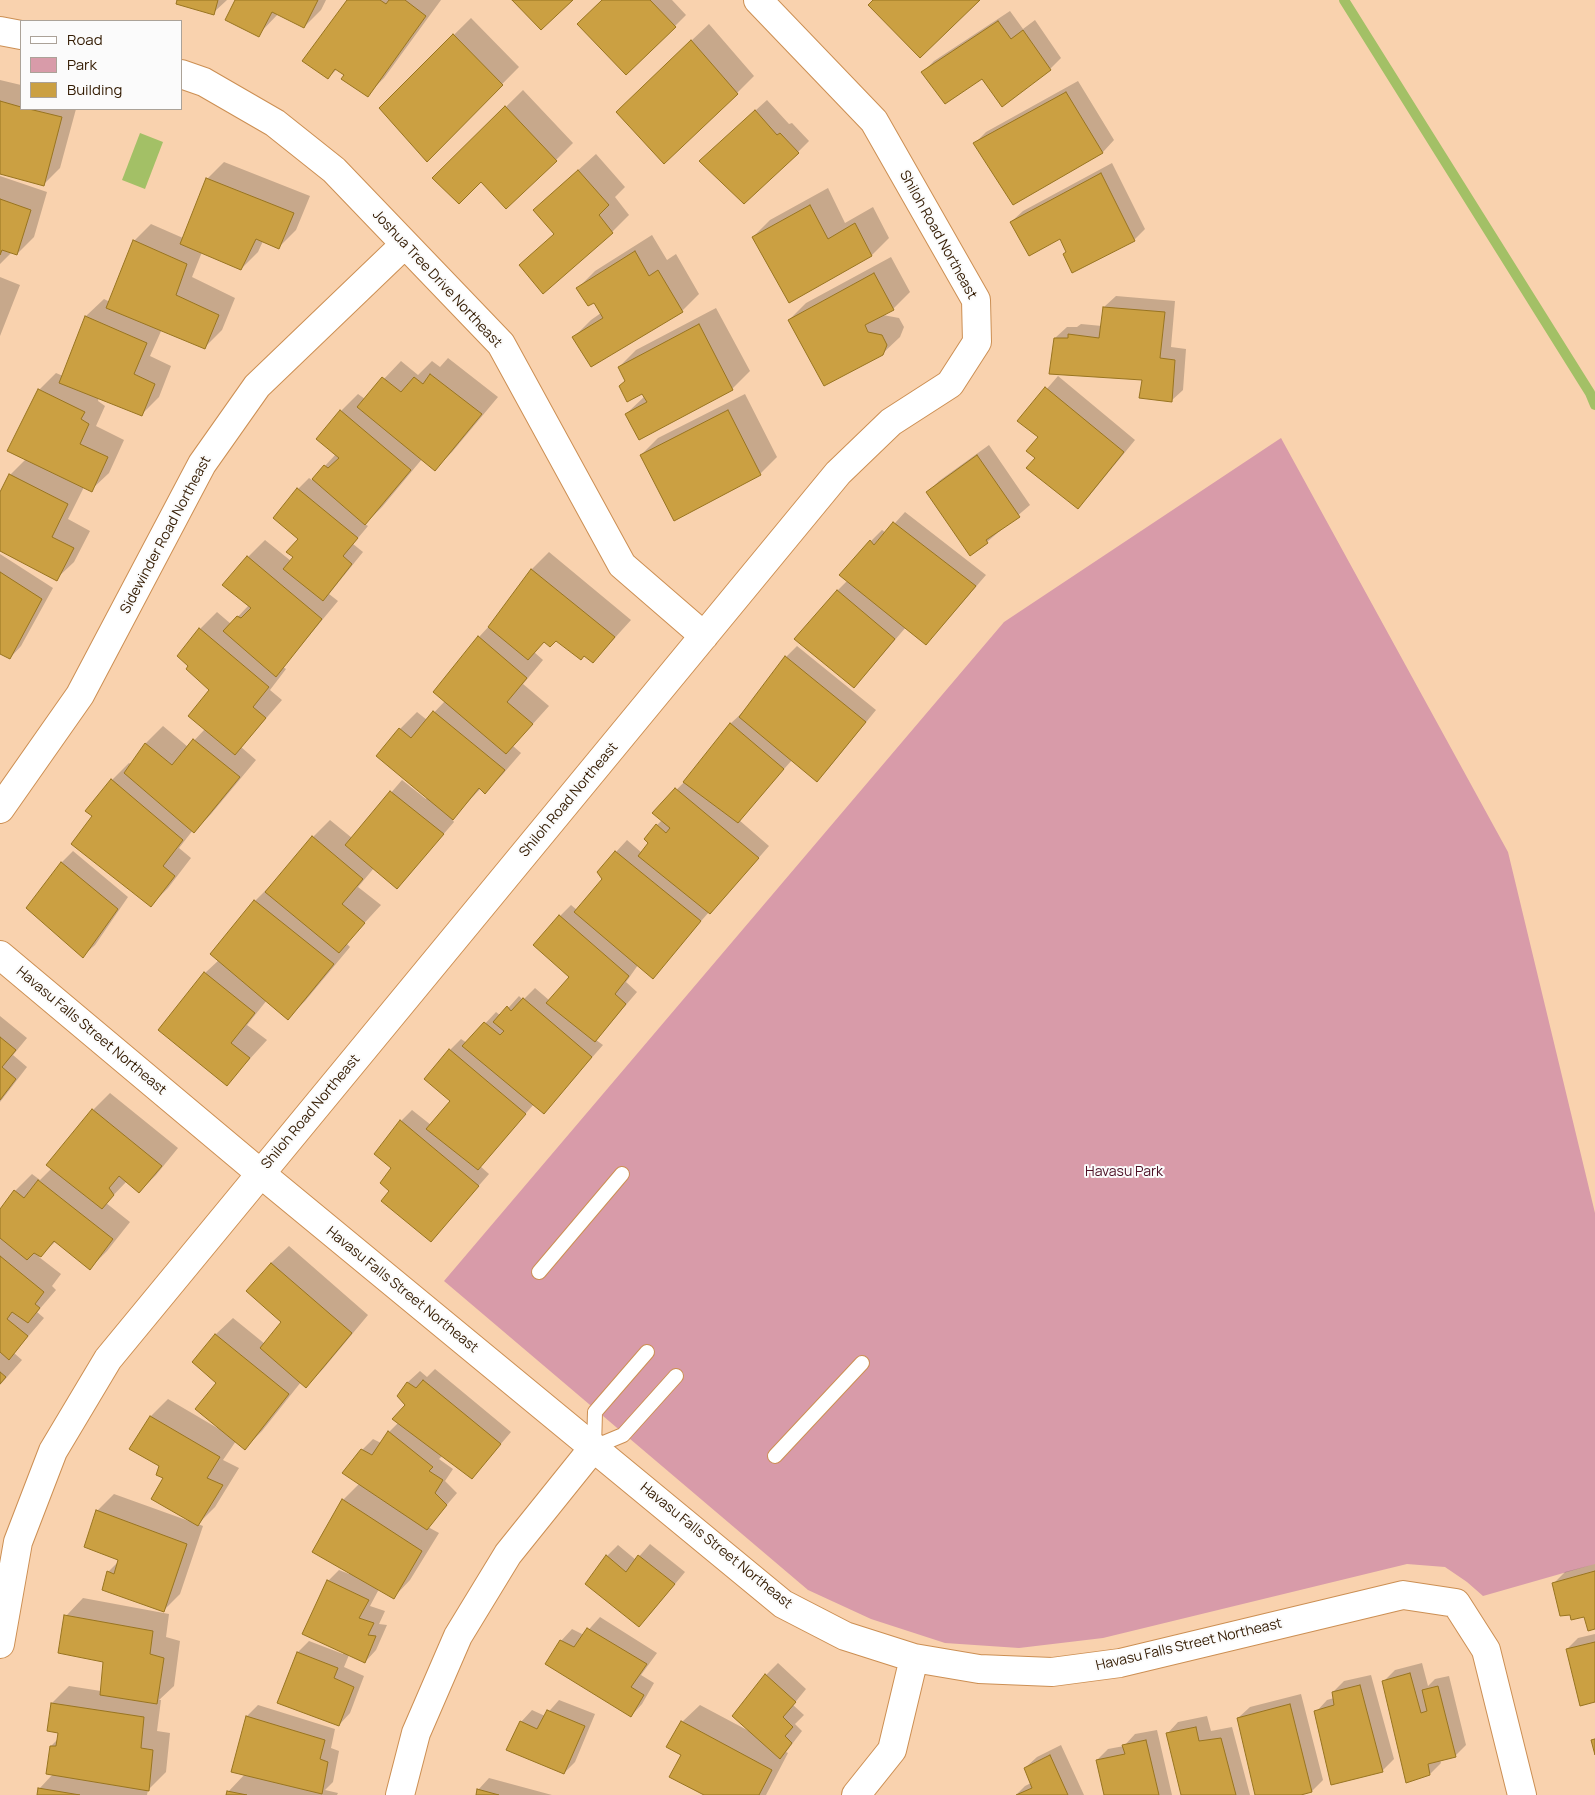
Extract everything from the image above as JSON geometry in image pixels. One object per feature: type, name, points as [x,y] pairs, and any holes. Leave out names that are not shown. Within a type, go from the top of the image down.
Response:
[{"type":"street","name":"Shiloh Road Northeast","points":[[0,1644],[18,1542],[53,1451],[108,1359],[838,473],[891,422],[950,384],[977,342],[976,300],[874,120],[758,0]]},
{"type":"street","points":[[0,31],[20,35]]},
{"type":"street","name":"Joshua Tree Drive Northeast","points":[[182,74],[204,82],[275,123],[334,170],[501,344],[622,565],[704,636]]},
{"type":"street","name":"Sidewinder Road Northeast","points":[[0,809],[80,695],[202,464],[257,386],[406,244]]},
{"type":"street","name":"Havasu Falls Street Northeast","points":[[0,955],[260,1173],[783,1604],[845,1636],[914,1658],[979,1669],[1052,1672],[1120,1664],[1403,1594],[1456,1603],[1486,1650],[1522,1795]]},
{"type":"street","points":[[400,1795],[416,1733],[458,1636],[508,1554],[594,1448]]},
{"type":"street","points":[[856,1795],[892,1750],[914,1658]]},
{"type":"lane","points":[[539,1272],[622,1174]]},
{"type":"lane","points":[[647,1352],[596,1412],[594,1448],[623,1434],[676,1376]]},
{"type":"lane","points":[[775,1456],[862,1362]]},
{"type":"green space","name":"Havasu Park","points":[[1281,438],[1508,852],[1595,1213],[1595,1564],[1483,1596],[1445,1567],[1407,1564],[1103,1638],[1019,1648],[945,1643],[871,1619],[808,1590],[444,1281],[1004,622]]},
{"type":"shaded area","points":[[140,133],[163,142],[145,189],[122,180]]},
{"type":"building","points":[[177,0],[218,0],[214,15],[176,4]]},
{"type":"building","points":[[235,0],[318,0],[304,28],[272,12],[259,37],[225,20]]},
{"type":"building","points":[[347,0],[380,0],[386,4],[389,0],[405,0],[426,16],[368,97],[341,79],[344,75],[335,69],[328,79],[302,61]]},
{"type":"building","points":[[512,0],[573,0],[541,30]]},
{"type":"building","points":[[602,0],[650,0],[676,27],[626,75],[577,24]]},
{"type":"building","points":[[873,0],[980,0],[920,58],[868,5]]},
{"type":"building","points":[[998,21],[1011,39],[1023,30],[1051,70],[1002,107],[982,79],[945,104],[921,72]]},
{"type":"building","points":[[453,34],[503,85],[427,162],[379,108]]},
{"type":"building","points":[[691,40],[738,94],[664,164],[616,112]]},
{"type":"building","points":[[1066,92],[1103,153],[1013,205],[973,143]]},
{"type":"building","points":[[0,101],[20,107],[20,110],[33,110],[62,117],[44,186],[0,174]]},
{"type":"building","points":[[505,106],[557,161],[506,209],[481,182],[459,204],[432,178]]},
{"type":"building","points":[[755,110],[777,135],[780,133],[799,153],[744,204],[699,161]]},
{"type":"building","points":[[578,170],[609,205],[599,215],[613,233],[543,294],[519,265],[554,234],[533,210]]},
{"type":"building","points":[[1101,173],[1135,241],[1072,273],[1063,254],[1066,252],[1060,239],[1029,256],[1010,222]]},
{"type":"building","points":[[206,178],[294,213],[279,249],[256,239],[241,270],[180,244]]},
{"type":"building","points":[[0,199],[31,210],[17,255],[2,250],[0,255]]},
{"type":"building","points":[[810,205],[828,239],[855,223],[872,256],[789,303],[752,237]]},
{"type":"building","points":[[133,240],[187,264],[176,295],[219,315],[205,349],[106,308]]},
{"type":"building","points":[[635,251],[649,276],[658,270],[683,312],[591,367],[572,337],[603,318],[594,303],[588,306],[576,288]]},
{"type":"building","points":[[874,273],[894,310],[865,325],[868,332],[882,335],[887,345],[883,355],[824,386],[788,320]]},
{"type":"building","points":[[1103,307],[1165,312],[1160,358],[1175,360],[1172,402],[1139,398],[1142,380],[1049,374],[1054,338],[1068,338],[1068,334],[1099,338]]},
{"type":"building","points":[[85,316],[147,343],[134,374],[155,384],[142,416],[59,383]]},
{"type":"building","points":[[699,324],[733,390],[639,440],[625,414],[647,402],[642,394],[627,402],[619,386],[625,381],[618,367]]},
{"type":"building","points":[[430,374],[482,414],[435,471],[357,407],[382,377],[401,392],[414,377],[423,384]]},
{"type":"building","points":[[1045,387],[1124,452],[1078,509],[1026,468],[1035,458],[1026,451],[1038,437],[1017,421]]},
{"type":"building","points":[[38,389],[85,412],[81,419],[89,424],[80,444],[108,457],[92,492],[7,451]]},
{"type":"building","points":[[340,410],[411,470],[365,525],[312,479],[324,465],[328,468],[339,458],[316,439]]},
{"type":"building","points":[[728,410],[761,475],[674,521],[640,455]]},
{"type":"building","points":[[977,455],[1020,517],[986,540],[988,543],[970,556],[926,492]]},
{"type":"building","points":[[9,474],[68,504],[52,537],[74,548],[57,581],[0,551],[0,492]]},
{"type":"building","points":[[297,488],[358,538],[343,556],[352,564],[323,601],[283,569],[293,557],[286,552],[298,539],[273,518]]},
{"type":"building","points":[[893,522],[976,586],[926,645],[839,575],[870,540],[874,545]]},
{"type":"building","points":[[247,556],[322,619],[276,677],[223,631],[237,616],[241,618],[251,608],[222,585]]},
{"type":"building","points":[[531,569],[615,637],[593,663],[584,656],[581,660],[556,641],[550,647],[544,642],[528,660],[488,627]]},
{"type":"building","points":[[0,572],[42,599],[10,659],[0,654]]},
{"type":"building","points":[[837,590],[895,639],[854,688],[794,639]]},
{"type":"building","points":[[199,628],[269,687],[253,707],[266,718],[235,755],[188,716],[209,690],[186,669],[188,666],[177,656]]},
{"type":"building","points":[[478,636],[527,678],[507,702],[533,724],[506,754],[433,692]]},
{"type":"building","points":[[785,656],[866,722],[817,782],[739,717]]},
{"type":"building","points":[[433,711],[505,770],[485,794],[479,788],[453,820],[376,756],[399,728],[411,738]]},
{"type":"building","points":[[730,723],[784,769],[738,823],[683,782]]},
{"type":"building","points":[[193,739],[240,777],[194,833],[124,773],[145,743],[172,765]]},
{"type":"building","points":[[111,779],[183,840],[163,866],[175,876],[151,907],[71,844],[92,816],[85,811]]},
{"type":"building","points":[[675,788],[759,858],[710,914],[638,856],[648,843],[644,839],[656,824],[666,833],[670,828],[652,813]]},
{"type":"building","points":[[390,791],[444,834],[397,889],[345,845]]},
{"type":"building","points":[[312,836],[363,879],[342,904],[365,923],[339,953],[265,892]]},
{"type":"building","points":[[615,851],[701,921],[653,979],[574,912],[602,879],[597,872]]},
{"type":"building","points":[[61,862],[118,909],[83,958],[26,908]]},
{"type":"building","points":[[254,900],[334,964],[288,1020],[210,954]]},
{"type":"building","points":[[559,915],[629,976],[615,994],[626,1004],[595,1042],[546,1003],[569,977],[533,945]]},
{"type":"building","points":[[204,972],[255,1013],[231,1043],[250,1058],[227,1086],[158,1030]]},
{"type":"building","points":[[523,998],[592,1057],[544,1114],[462,1046],[484,1022],[500,1035],[504,1031],[493,1022],[507,1006],[511,1011]]},
{"type":"building","points":[[0,1037],[16,1050],[2,1067],[16,1079],[0,1100]]},
{"type":"building","points":[[449,1049],[526,1114],[478,1170],[426,1129],[450,1101],[424,1079]]},
{"type":"building","points":[[92,1109],[162,1166],[139,1193],[119,1176],[109,1188],[114,1195],[102,1209],[46,1165]]},
{"type":"building","points":[[400,1120],[479,1186],[431,1242],[381,1201],[389,1191],[380,1183],[391,1168],[374,1154]]},
{"type":"building","points":[[38,1180],[113,1239],[90,1270],[54,1241],[41,1257],[34,1253],[27,1260],[0,1238],[0,1209],[14,1190],[24,1198]]},
{"type":"building","points":[[0,1256],[44,1292],[35,1304],[40,1308],[28,1323],[12,1312],[7,1319],[28,1336],[9,1360],[0,1352]]},
{"type":"building","points":[[271,1263],[352,1333],[306,1388],[260,1348],[281,1322],[246,1291]]},
{"type":"building","points":[[215,1334],[289,1394],[245,1450],[195,1409],[216,1383],[192,1362]]},
{"type":"building","points":[[0,1372],[6,1377],[0,1384]]},
{"type":"building","points":[[423,1380],[501,1444],[472,1479],[392,1419],[405,1405],[397,1396],[407,1382],[416,1388]]},
{"type":"building","points":[[150,1416],[220,1457],[207,1478],[223,1485],[198,1526],[151,1499],[163,1478],[156,1475],[159,1466],[129,1449]]},
{"type":"building","points":[[388,1431],[433,1467],[429,1471],[443,1480],[435,1493],[447,1505],[427,1530],[342,1473],[361,1449],[372,1455]]},
{"type":"building","points":[[342,1499],[422,1551],[394,1599],[312,1552]]},
{"type":"building","points":[[96,1510],[187,1544],[164,1612],[102,1590],[107,1571],[114,1574],[118,1560],[84,1547]]},
{"type":"building","points":[[606,1555],[626,1572],[638,1555],[675,1584],[639,1627],[585,1584]]},
{"type":"building","points":[[1595,1571],[1595,1629],[1588,1631],[1584,1617],[1571,1620],[1570,1615],[1560,1616],[1552,1583]]},
{"type":"building","points":[[327,1580],[369,1600],[359,1618],[374,1623],[368,1635],[376,1636],[365,1663],[302,1634]]},
{"type":"building","points":[[64,1615],[153,1631],[150,1654],[164,1658],[157,1704],[100,1695],[103,1662],[58,1653]]},
{"type":"building","points":[[587,1628],[647,1664],[631,1687],[644,1695],[631,1717],[545,1664],[560,1640],[574,1647]]},
{"type":"building","points":[[1595,1642],[1595,1702],[1580,1706],[1566,1649]]},
{"type":"building","points":[[297,1652],[338,1668],[334,1678],[354,1687],[339,1726],[277,1703]]},
{"type":"building","points":[[1410,1673],[1421,1713],[1427,1711],[1422,1690],[1438,1686],[1456,1757],[1428,1764],[1430,1775],[1406,1783],[1382,1681]]},
{"type":"building","points":[[765,1674],[796,1702],[783,1717],[793,1727],[785,1736],[792,1743],[780,1759],[732,1716]]},
{"type":"building","points":[[1360,1685],[1383,1772],[1331,1785],[1314,1711],[1334,1705],[1332,1692]]},
{"type":"building","points":[[51,1703],[144,1717],[141,1748],[153,1750],[149,1791],[46,1774],[50,1746],[56,1746],[58,1733],[47,1731]]},
{"type":"building","points":[[1290,1704],[1312,1792],[1301,1795],[1255,1795],[1237,1718]]},
{"type":"building","points":[[547,1710],[585,1726],[564,1774],[506,1750],[520,1721],[537,1729]]},
{"type":"building","points":[[246,1716],[325,1740],[320,1759],[328,1762],[322,1794],[231,1772]]},
{"type":"building","points":[[681,1721],[772,1770],[759,1795],[704,1795],[669,1777],[681,1755],[666,1747]]},
{"type":"building","points":[[1196,1727],[1199,1741],[1221,1738],[1236,1795],[1181,1795],[1166,1733]]},
{"type":"building","points":[[1595,1739],[1595,1755],[1591,1740]]},
{"type":"building","points":[[1146,1740],[1159,1795],[1104,1795],[1096,1760],[1125,1754],[1122,1745]]},
{"type":"building","points":[[1050,1755],[1068,1795],[1016,1795],[1032,1788],[1024,1768]]},
{"type":"building","points":[[38,1788],[80,1795],[37,1795]]},
{"type":"building","points":[[477,1789],[499,1795],[476,1795]]},
{"type":"building","points":[[227,1791],[247,1795],[226,1795]]},
{"type":"waterway","points":[[1344,0],[1590,393],[1595,405]]}]
